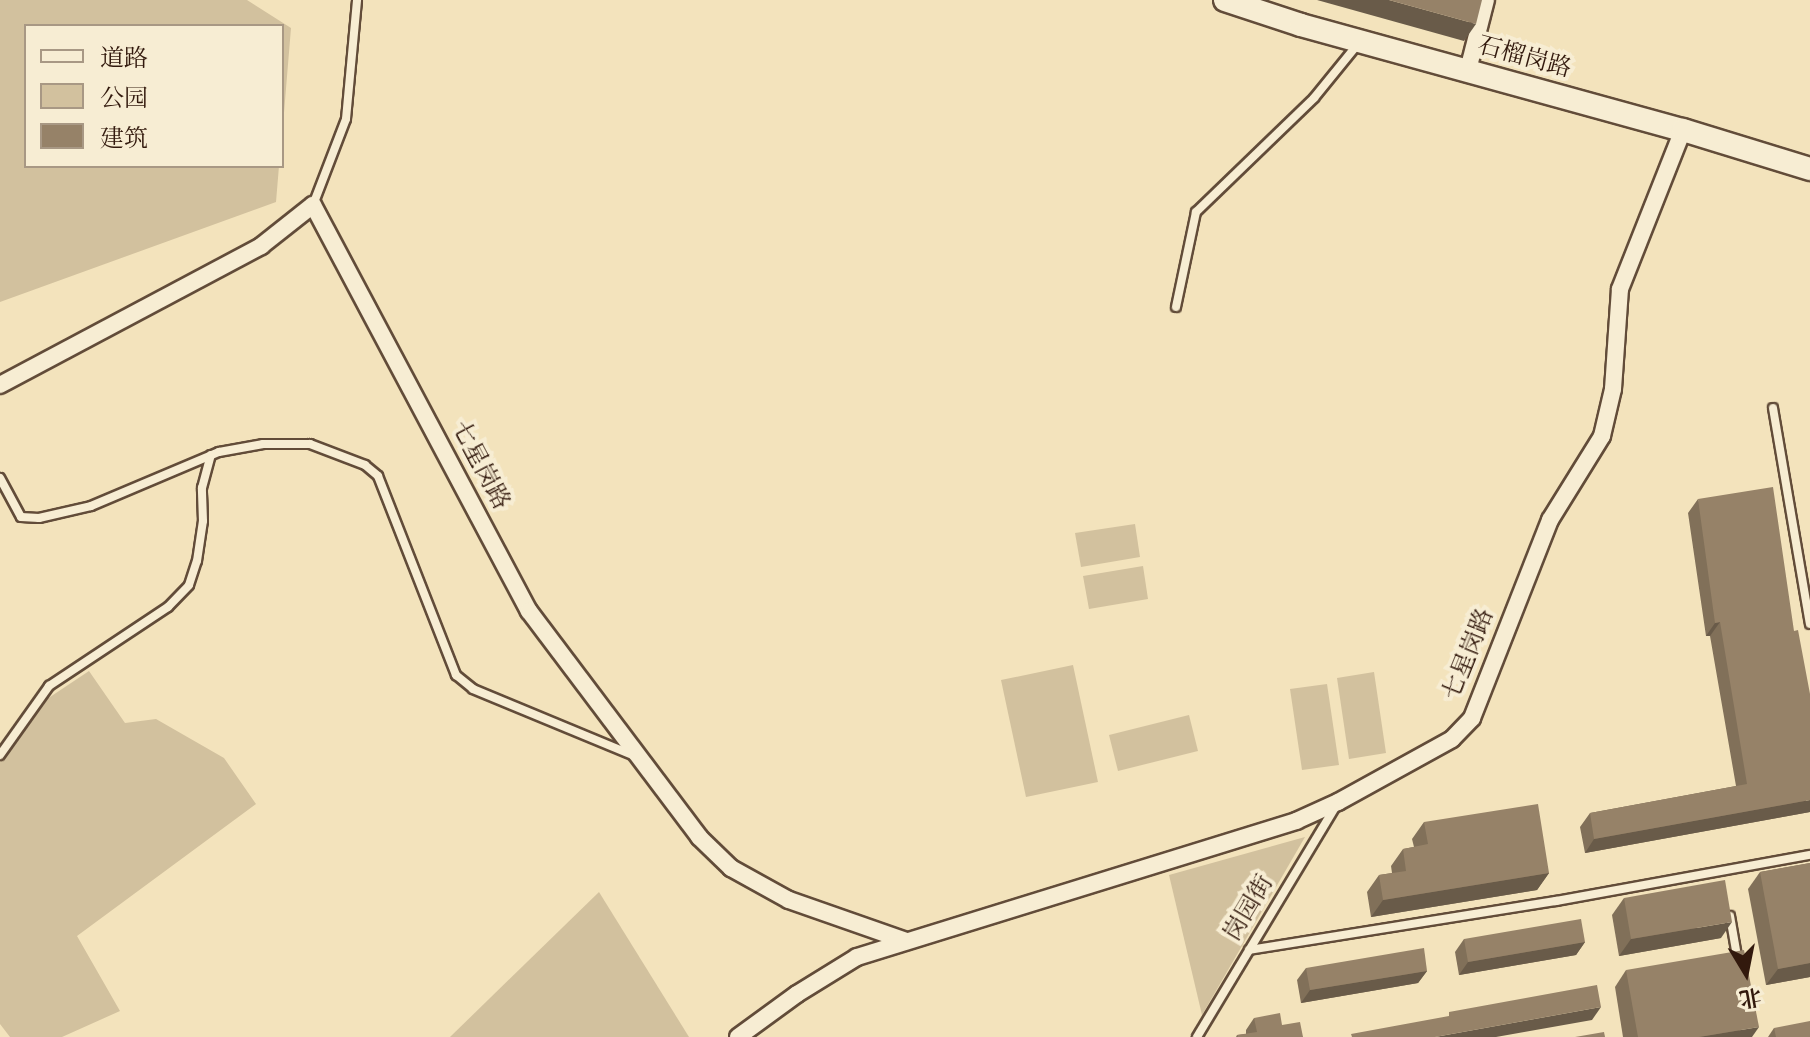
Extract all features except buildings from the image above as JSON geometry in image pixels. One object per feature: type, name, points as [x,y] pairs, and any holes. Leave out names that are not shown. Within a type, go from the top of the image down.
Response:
[{"type":"main road","name":"石榴岗路","points":[[1225,0],[1810,169]]},
{"type":"street","points":[[1468,70],[1486,0]]},
{"type":"street","name":"七星岗路","points":[[738,1037],[797,994],[857,957],[1296,821],[1338,802],[1452,739],[1472,718],[1550,520],[1602,436],[1613,389],[1620,289],[1683,130]]},
{"type":"street","points":[[0,385],[261,246],[313,205]]},
{"type":"street","name":"七星岗路","points":[[313,205],[529,611],[699,837],[731,868],[789,900],[906,941]]},
{"type":"lane","points":[[313,205],[346,119],[351,94],[357,0]]},
{"type":"lane","points":[[1176,307],[1196,212],[1314,98],[1360,41]]},
{"type":"lane","points":[[1773,408],[1810,624]]},
{"type":"lane","points":[[0,478],[21,517],[39,518],[91,506],[211,455],[263,444],[310,444],[365,465],[378,476],[456,675],[473,689],[640,758]]},
{"type":"lane","points":[[0,755],[49,686],[168,607],[189,585],[197,561],[203,521],[202,488],[211,455]]},
{"type":"lane","name":"岗园街","points":[[1197,1037],[1338,802]]},
{"type":"lane","points":[[1249,950],[1810,855]]},
{"type":"lane","points":[[1721,871],[1724,886]]},
{"type":"lane","points":[[1727,901],[1741,977]]},
{"type":"green space","points":[[0,0],[247,0],[291,28],[284,113],[284,24],[24,24],[24,168],[279,168],[276,202],[0,302]]},
{"type":"green space","points":[[1135,524],[1140,557],[1081,567],[1075,533]]},
{"type":"green space","points":[[1143,566],[1148,599],[1089,609],[1083,576]]},
{"type":"green space","points":[[1073,665],[1098,782],[1026,797],[1001,680]]},
{"type":"green space","points":[[89,671],[125,723],[156,719],[224,758],[256,804],[77,936],[120,1011],[62,1037],[10,1037],[0,1024],[0,756],[47,699]]},
{"type":"green space","points":[[1374,672],[1386,753],[1349,759],[1337,678]]},
{"type":"green space","points":[[1327,684],[1339,765],[1302,770],[1290,689]]},
{"type":"green space","points":[[1189,715],[1198,751],[1118,771],[1109,735]]},
{"type":"green space","points":[[1305,837],[1202,1015],[1169,875]]},
{"type":"green space","points":[[599,892],[689,1037],[450,1037]]}]
